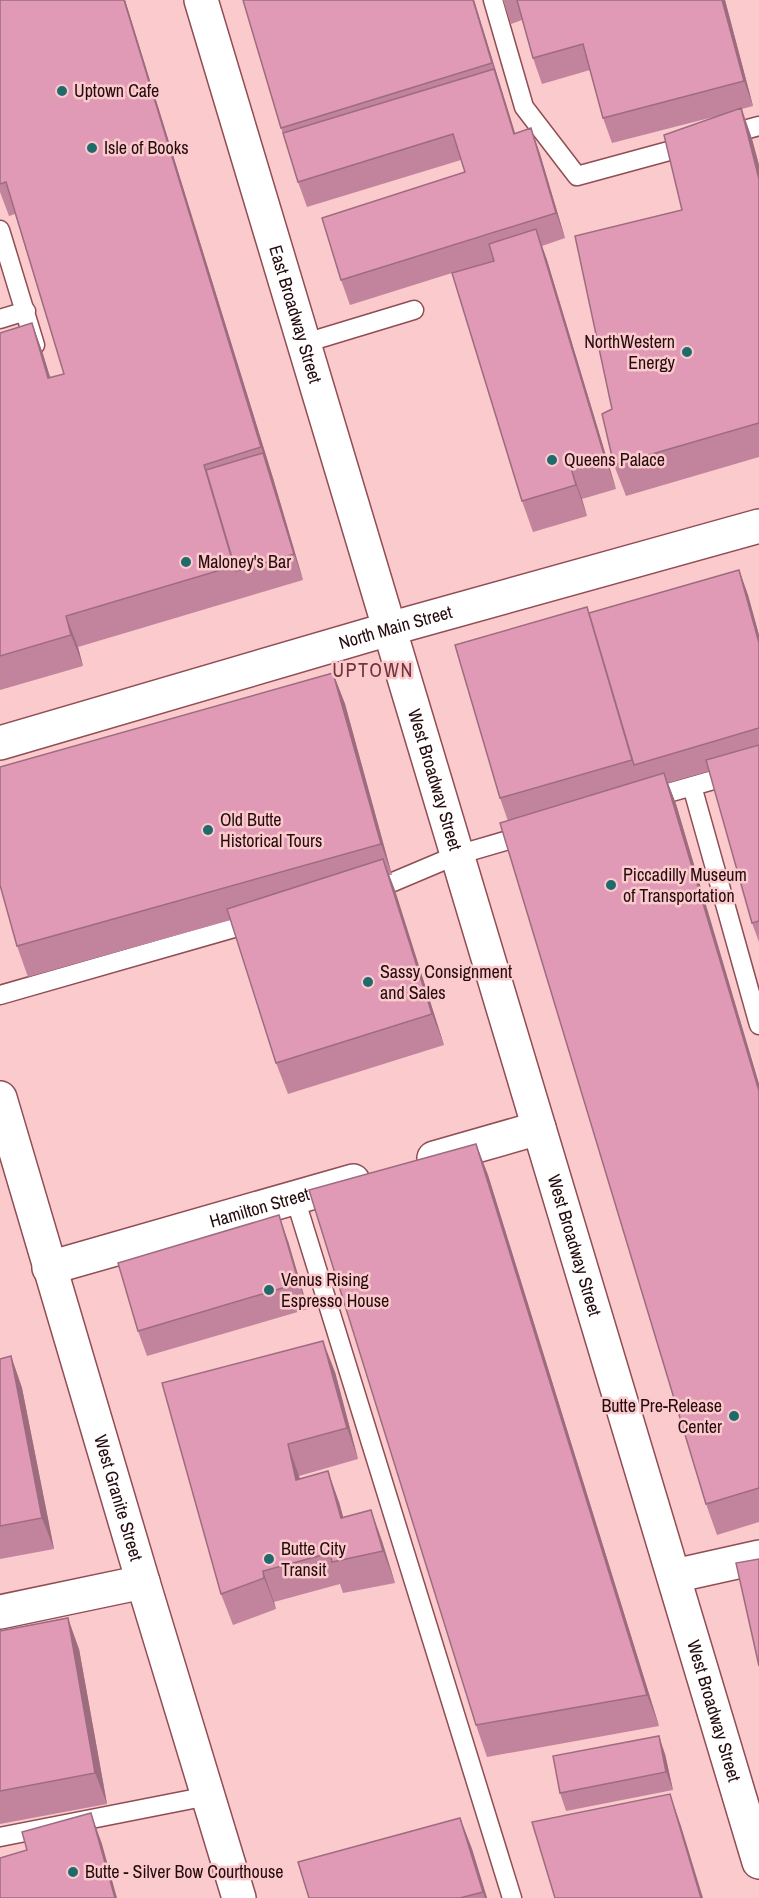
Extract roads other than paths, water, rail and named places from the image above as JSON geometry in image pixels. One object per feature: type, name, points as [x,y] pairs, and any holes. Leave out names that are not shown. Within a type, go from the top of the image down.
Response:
[{"type":"street","name":"East Broadway Street","points":[[201,0],[389,629]]},
{"type":"street","name":"North Main Street","points":[[0,743],[389,629],[759,525]]},
{"type":"street","name":"West Broadway Street","points":[[389,629],[759,1862]]},
{"type":"street","name":"West Granite Street","points":[[0,1098],[239,1898]]},
{"type":"street","name":"Hamilton Street","points":[[49,1268],[539,1128]]},
{"type":"street","points":[[674,1576],[759,1557]]},
{"type":"street","points":[[0,1612],[143,1582]]},
{"type":"lane","points":[[493,0],[524,107],[577,176],[759,126]]},
{"type":"lane","points":[[0,230],[35,345]]},
{"type":"lane","points":[[304,343],[414,310]]},
{"type":"lane","points":[[0,319],[26,311]]},
{"type":"lane","points":[[636,802],[759,767]]},
{"type":"lane","points":[[692,786],[759,1025]]},
{"type":"lane","points":[[348,895],[393,882],[457,855],[546,828]]},
{"type":"lane","points":[[0,995],[269,918]]},
{"type":"lane","points":[[295,1198],[512,1898]]},
{"type":"lane","points":[[0,1837],[208,1796]]},
{"type":"place","name":"Uptown Cafe","points":[[62,91]]},
{"type":"place","name":"Isle of Books","points":[[92,148]]},
{"type":"place","name":"NorthWestern Energy","points":[[687,352]]},
{"type":"place","name":"Queens Palace","points":[[552,460]]},
{"type":"place","name":"Maloney's Bar","points":[[186,562]]},
{"type":"place","name":"Old Butte Historical Tours","points":[[208,830]]},
{"type":"place","name":"Piccadilly Museum of Transportation","points":[[611,885]]},
{"type":"place","name":"Sassy Consignment and Sales","points":[[368,982]]},
{"type":"place","name":"Venus Rising Espresso House","points":[[269,1290]]},
{"type":"place","name":"Butte Pre-Release Center","points":[[734,1416]]},
{"type":"place","name":"Butte City Transit","points":[[269,1559]]},
{"type":"place","name":"Butte - Silver Bow Courthouse","points":[[73,1872]]},
{"type":"district","name":"UPTOWN","points":[[373,670]]}]
